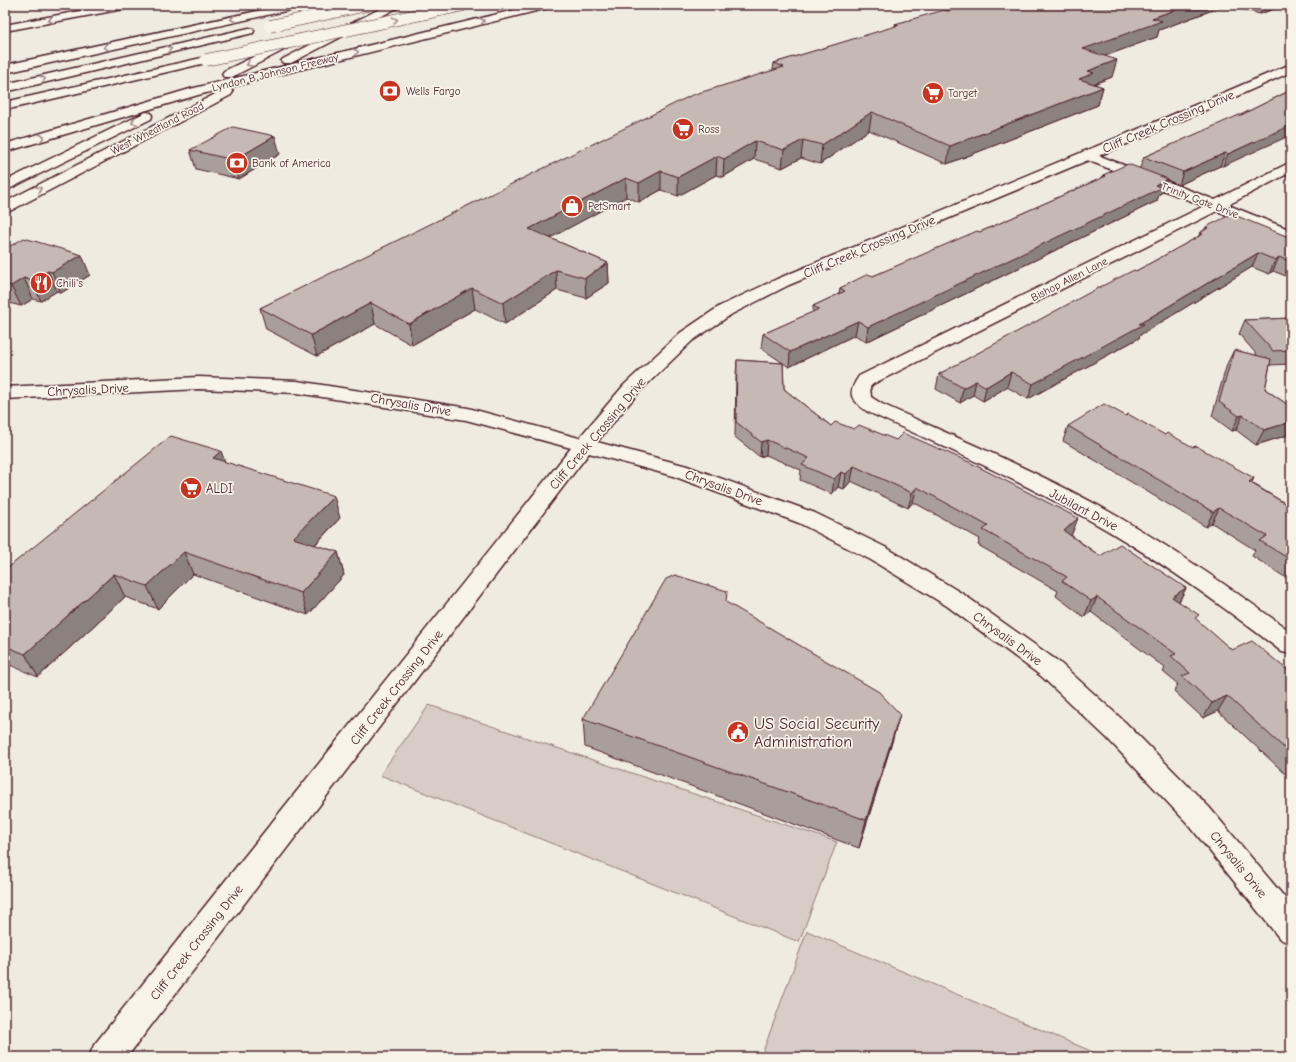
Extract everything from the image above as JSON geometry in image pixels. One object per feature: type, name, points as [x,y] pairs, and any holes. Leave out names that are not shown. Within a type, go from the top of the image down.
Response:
[{"type":"main road","points":[[5,28],[129,5]]},
{"type":"main road","points":[[5,69],[299,5]]},
{"type":"main road","points":[[5,88],[366,5]]},
{"type":"main road","name":"West Wheatland Road","points":[[5,188],[45,155],[194,92],[366,5]]},
{"type":"main road","name":"West Wheatland Road","points":[[5,208],[395,5]]},
{"type":"main road","points":[[436,5],[433,9],[438,14],[467,25]]},
{"type":"main road","points":[[5,106],[206,60],[464,5]]},
{"type":"main road","name":"Lyndon B Johnson Freeway","points":[[5,148],[194,92],[548,5]]},
{"type":"main road","points":[[5,66],[73,46],[192,17]]},
{"type":"main road","points":[[305,65],[291,59],[289,52],[314,36],[321,27]]},
{"type":"main road","name":"Cliff Creek Crossing Drive","points":[[106,1057],[584,445],[631,389],[686,338],[726,310],[783,282],[1291,68]]},
{"type":"main road","points":[[5,153],[31,149],[45,155]]},
{"type":"main road","name":"Trinity Gate Drive","points":[[1087,155],[1291,236]]},
{"type":"main road","name":"Bishop Allen Lane","points":[[862,399],[861,387],[866,380],[1215,206],[1291,166]]},
{"type":"main road","name":"Chrysalis Drive","points":[[5,393],[199,383],[297,387],[399,402],[468,414],[680,471],[807,518],[879,554],[955,600],[1050,670],[1116,730],[1199,816],[1291,929]]},
{"type":"main road","name":"Jubilant Drive","points":[[862,399],[875,408],[1028,479],[1121,528],[1203,580],[1291,645]]},
{"type":"shaded area","points":[[429,705],[837,842],[799,942],[380,775]]},
{"type":"shaded area","points":[[807,931],[1105,1057],[761,1057]]},
{"type":"building","points":[[970,5],[1189,5],[1152,18],[1162,21],[1083,49],[1117,60],[1088,71],[1094,73],[1079,79],[1103,87],[950,146],[872,112],[822,145],[803,140],[784,150],[755,141],[724,159],[717,156],[678,177],[661,171],[639,183],[626,178],[529,229],[608,263],[585,278],[556,270],[503,303],[472,288],[409,324],[371,303],[311,335],[260,308],[692,95],[784,67],[774,63],[899,25],[895,24],[944,10],[948,11]]},
{"type":"building","points":[[1291,90],[1291,125],[1228,154],[1225,153],[1183,172],[1144,157],[1241,115]]},
{"type":"building","points":[[233,127],[275,136],[234,160],[190,150]]},
{"type":"building","points":[[1128,164],[1168,179],[1155,185],[1161,188],[868,327],[858,321],[790,352],[763,334],[819,309],[813,306],[845,291],[840,288],[868,274],[873,276],[977,231],[980,232],[1106,176],[1103,175]]},
{"type":"building","points":[[1232,214],[1291,238],[1291,262],[1279,257],[1275,260],[1258,253],[1139,324],[1144,324],[1033,384],[1011,372],[986,387],[976,381],[963,388],[939,374],[1098,288],[1134,270],[1136,271],[1203,234],[1200,233],[1208,228],[1206,227]]},
{"type":"building","points":[[24,238],[82,255],[52,272],[48,271],[32,281],[24,278],[11,286],[5,284],[5,249]]},
{"type":"building","points":[[1291,318],[1291,350],[1273,351],[1245,320]]},
{"type":"building","points":[[1234,350],[1271,359],[1265,389],[1291,407],[1291,422],[1264,430],[1243,415],[1239,416],[1219,402]]},
{"type":"building","points":[[737,360],[783,363],[784,389],[831,426],[835,422],[854,429],[859,425],[896,440],[903,433],[969,462],[1078,518],[1064,531],[1100,556],[1120,544],[1186,588],[1172,597],[1199,615],[1195,618],[1232,650],[1252,641],[1291,673],[1291,754],[1227,696],[1212,703],[1182,676],[1190,673],[1171,656],[1176,654],[1097,597],[1091,601],[1062,581],[1067,577],[983,530],[988,526],[917,487],[912,493],[854,466],[846,474],[841,472],[834,479],[802,465],[809,458],[767,440],[761,442],[736,422]]},
{"type":"building","points":[[1104,404],[1126,416],[1128,414],[1165,435],[1167,433],[1193,447],[1196,446],[1254,478],[1249,482],[1291,507],[1291,560],[1260,541],[1267,536],[1219,508],[1213,512],[1068,426]]},
{"type":"building","points":[[171,436],[221,451],[213,458],[334,496],[293,538],[338,552],[301,593],[184,552],[147,586],[114,574],[25,654],[5,646],[5,570]]},
{"type":"building","name":"US Social Security Administration","points":[[675,575],[727,591],[726,602],[879,692],[900,714],[866,820],[583,719],[666,579]]},
{"type":"place","name":"Wells Fargo","points":[[390,91]]},
{"type":"place","name":"Target","points":[[933,93]]},
{"type":"place","name":"Ross","points":[[683,129]]},
{"type":"place","name":"Bank of America","points":[[237,163]]},
{"type":"place","name":"PetSmart","points":[[572,206]]},
{"type":"place","name":"Chili's","points":[[41,283]]},
{"type":"place","name":"ALDI","points":[[191,488]]},
{"type":"place","name":"US Social Security Administration","points":[[738,732]]}]
